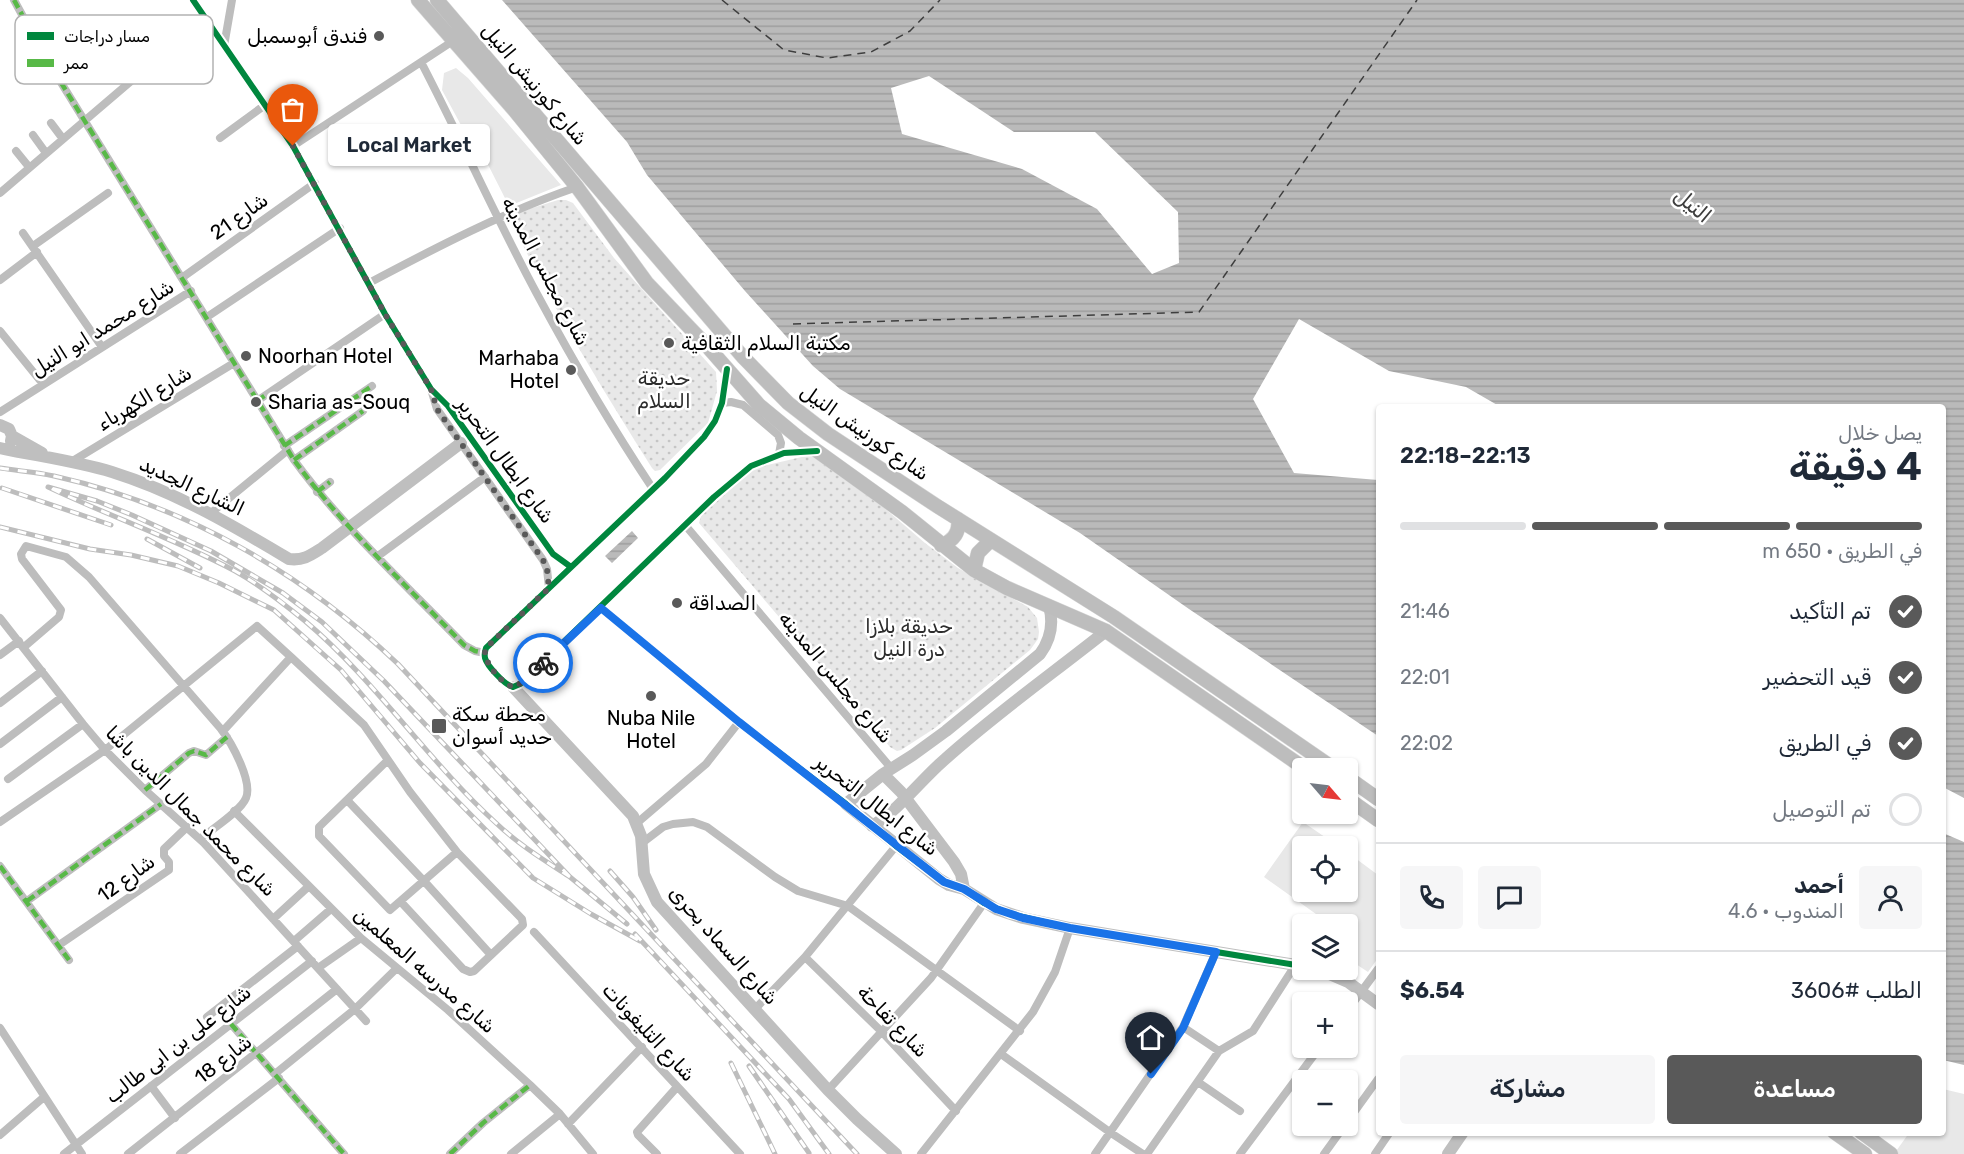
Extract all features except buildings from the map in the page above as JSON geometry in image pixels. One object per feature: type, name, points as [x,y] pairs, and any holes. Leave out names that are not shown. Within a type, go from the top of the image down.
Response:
[{"type":"main road","name":"شارع كورنيش النيل","points":[[418,0],[515,111],[577,187],[637,270],[759,405],[817,451],[880,495],[975,570],[1007,588],[1106,631],[1292,760]]},
{"type":"main road","name":"شارع كورنيش النيل","points":[[437,0],[757,373],[788,403],[828,434],[1114,617],[1318,758]]},
{"type":"main road","points":[[670,307],[670,300],[659,281],[666,274],[674,277]]},
{"type":"main road","points":[[941,545],[951,541],[957,533],[958,519]]},
{"type":"main road","points":[[975,570],[978,553],[991,540]]},
{"type":"main road","points":[[1358,785],[1376,798]]},
{"type":"main road","points":[[1358,806],[1376,819]]},
{"type":"main road","points":[[1840,1136],[1865,1154]]},
{"type":"main road","points":[[1866,1136],[1891,1154]]},
{"type":"street","points":[[14,0],[22,15]]},
{"type":"street","name":"شارع ابطال التحرير","points":[[193,0],[203,15]]},
{"type":"street","points":[[224,46],[232,0]]},
{"type":"street","name":"شارع ابطال التحرير","points":[[213,30],[293,146],[340,228],[385,314],[431,389],[448,406],[553,554],[571,567]]},
{"type":"street","points":[[293,146],[453,41]]},
{"type":"street","name":"شارع مجلس المدينه","points":[[421,62],[459,134],[498,218],[570,355],[627,451],[653,489]]},
{"type":"street","points":[[63,84],[286,448],[317,492],[464,645],[475,651],[485,652]]},
{"type":"street","points":[[0,193],[128,84]]},
{"type":"street","points":[[220,138],[265,105]]},
{"type":"street","points":[[51,123],[63,139]]},
{"type":"street","points":[[33,135],[46,153]]},
{"type":"street","points":[[16,151],[29,167]]},
{"type":"street","name":"شارع 21","points":[[183,277],[315,183]]},
{"type":"street","points":[[369,283],[438,246],[498,218],[577,187]]},
{"type":"street","points":[[0,280],[35,249],[108,193]]},
{"type":"street","points":[[207,317],[340,228]]},
{"type":"street","points":[[23,232],[102,347]]},
{"type":"street","name":"شارع محمد ابو النيل","points":[[0,412],[191,291]]},
{"type":"street","points":[[257,401],[385,314]]},
{"type":"street","points":[[0,331],[43,384]]},
{"type":"street","name":"شارع الكهرباء","points":[[71,462],[234,363]]},
{"type":"street","points":[[727,369],[722,403],[715,421],[704,437],[653,489],[490,644],[485,652],[487,662],[506,684],[513,687],[520,684],[685,525],[751,466],[779,454],[817,451]]},
{"type":"street","points":[[211,513],[286,448],[372,386]]},
{"type":"street","name":"شارع ابطال التحرير","points":[[431,389],[434,404],[543,560],[547,569],[549,588]]},
{"type":"street","points":[[722,403],[731,402],[743,405],[778,435],[781,443],[779,454]]},
{"type":"street","points":[[294,460],[363,411]]},
{"type":"street","points":[[0,448],[8,444],[12,436],[9,429],[1,424]]},
{"type":"street","name":"الشارع الجديد","points":[[12,436],[52,457]]},
{"type":"street","points":[[349,527],[461,443]]},
{"type":"street","name":"الشارع الجديد","points":[[0,448],[52,457],[145,483],[211,513],[289,559],[300,560],[310,556],[349,527]]},
{"type":"street","points":[[378,556],[485,477]]},
{"type":"street","points":[[317,492],[330,482]]},
{"type":"street","name":"شارع مجلس المدينه","points":[[685,525],[887,771]]},
{"type":"street","points":[[0,655],[22,644],[59,617],[61,610],[22,559],[21,554],[26,546],[51,551],[72,560],[184,686],[225,734],[235,750],[248,787],[247,798],[200,839]]},
{"type":"street","points":[[846,804],[887,771],[946,731],[1040,654],[1051,629],[1049,606]]},
{"type":"street","name":"شارع ابطال التحرير","points":[[601,608],[739,722],[846,804],[896,846],[944,882],[964,889],[984,903],[1010,914],[1070,928],[1292,964]]},
{"type":"street","name":"شارع محمد جمال الدين باشا","points":[[0,618],[82,724],[105,750],[145,790],[200,839],[366,1021]]},
{"type":"street","points":[[0,822],[105,750],[257,626],[359,719],[387,761],[457,852],[523,922],[520,929],[474,971],[470,972],[463,969],[401,902]]},
{"type":"street","points":[[872,826],[885,818],[906,799],[951,754],[1106,631]]},
{"type":"street","points":[[145,790],[189,753],[194,751],[206,754],[291,657]]},
{"type":"street","points":[[0,703],[42,671]]},
{"type":"street","name":"شارع السماد بحرى","points":[[513,687],[637,823],[642,843],[644,874],[657,902],[828,1090],[856,1119],[896,1154]]},
{"type":"street","points":[[0,744],[62,697]]},
{"type":"street","points":[[637,823],[706,764],[739,722]]},
{"type":"street","points":[[8,779],[82,724]]},
{"type":"street","points":[[387,761],[323,823],[320,827],[320,836],[388,909],[392,909],[401,902],[457,852]]},
{"type":"street","name":"شارع ابطال التحرير","points":[[887,771],[958,868],[964,889]]},
{"type":"street","points":[[347,800],[491,956]]},
{"type":"street","points":[[27,901],[161,804]]},
{"type":"street","name":"شارع مدرسه المعلمين","points":[[234,811],[361,938],[448,1010],[530,1085],[560,1114],[593,1154]]},
{"type":"street","points":[[642,843],[663,826],[693,822],[713,831],[775,877],[798,891],[848,906],[1020,1031]]},
{"type":"street","name":"شارع 12","points":[[59,945],[166,873],[170,867],[164,856],[164,849],[186,827]]},
{"type":"street","points":[[755,1009],[805,957],[896,846]]},
{"type":"street","points":[[0,866],[69,960]]},
{"type":"street","points":[[273,919],[309,886]]},
{"type":"street","points":[[828,1090],[883,1032],[936,970],[984,903]]},
{"type":"street","points":[[207,1017],[296,943],[332,909]]},
{"type":"street","points":[[921,1154],[1020,1031],[1055,972],[1070,928]]},
{"type":"street","name":"شارع التليفونات","points":[[534,932],[740,1154]]},
{"type":"street","points":[[318,968],[361,938]]},
{"type":"street","points":[[1095,1154],[1183,1028],[1216,952]]},
{"type":"street","name":"شارع تفاحة","points":[[805,957],[883,1032],[956,1111]]},
{"type":"street","name":"شارع على بن ابى طالب","points":[[64,1154],[312,961]]},
{"type":"street","points":[[180,1154],[277,1076],[397,968]]},
{"type":"street","points":[[1358,996],[1376,972]]},
{"type":"street","points":[[1001,1054],[1111,1133],[1145,1154],[1220,1051],[1254,1031],[1292,975]]},
{"type":"street","points":[[1344,980],[1376,1002]]},
{"type":"street","name":"شارع 18","points":[[128,1154],[337,989]]},
{"type":"street","points":[[231,1024],[344,1154]]},
{"type":"street","points":[[0,1028],[82,1154]]},
{"type":"street","points":[[1183,1028],[1220,1051]]},
{"type":"street","points":[[568,1124],[642,1047]]},
{"type":"street","points":[[1240,1154],[1312,1058]]},
{"type":"street","points":[[1198,1082],[1240,1111]]},
{"type":"street","points":[[1358,1107],[1376,1082]]},
{"type":"street","points":[[450,1154],[483,1123],[530,1085]]},
{"type":"street","points":[[151,1086],[175,1118]]},
{"type":"street","points":[[657,1154],[637,1132],[677,1087]]},
{"type":"street","points":[[0,1135],[44,1097]]},
{"type":"street","points":[[512,1154],[560,1114]]},
{"type":"street","points":[[1324,1154],[1337,1136]]},
{"type":"street","points":[[1375,1154],[1387,1136]]},
{"type":"street","points":[[1448,1154],[1460,1136]]},
{"type":"green space","points":[[456,68],[468,78],[561,185],[509,206],[477,143],[468,138],[442,90],[444,73]]},
{"type":"green space","name":"حديقة السلام","points":[[558,200],[573,203],[614,258],[716,372],[717,391],[708,423],[660,470],[655,471],[652,468],[598,380],[563,321],[515,229],[515,216],[523,211]]},
{"type":"green space","name":"حديقة بلازا درة النيل","points":[[813,456],[882,506],[958,568],[1028,607],[1037,618],[1038,639],[1030,650],[935,728],[901,750],[897,751],[890,747],[699,523],[701,516],[754,468]]},
{"type":"green space","points":[[1302,824],[1306,824],[1323,836],[1293,836]]},
{"type":"green space","points":[[1292,838],[1292,897],[1264,877]]},
{"type":"green space","points":[[1358,860],[1376,874],[1376,961],[1368,972],[1358,965],[1358,914],[1316,914],[1299,902],[1358,902]]},
{"type":"green space","points":[[1946,1090],[1964,1094],[1964,1154],[1894,1154],[1907,1136],[1946,1136]]},
{"type":"water","name":"النيل","points":[[502,0],[1964,0],[1964,798],[1946,789],[1946,404],[1496,404],[1466,387],[1389,371],[1299,319],[1253,399],[1294,473],[1376,480],[1376,735],[1080,533],[840,389],[813,366],[745,291],[647,175],[627,142]],"holes":[[[929,76],[1014,132],[1095,132],[1178,212],[1179,263],[1152,274],[1097,209],[1022,169],[902,134],[891,88]]]},
{"type":"water","points":[[632,531],[638,538],[612,563],[605,556]]},
{"type":"water","points":[[1946,834],[1964,842],[1964,1065],[1946,1061]]},
{"type":"ferry route","points":[[722,0],[784,50],[827,58],[871,52],[910,31],[940,0]]},
{"type":"ferry route","points":[[793,324],[1199,312],[1417,0]]},
{"type":"railway","points":[[0,468],[48,475],[102,489],[195,524],[239,546],[281,572],[322,600],[361,631],[398,664],[857,1154]]},
{"type":"railway","points":[[570,877],[504,831],[447,774],[331,644],[280,601],[244,576],[212,559],[48,487],[97,501],[211,551],[283,593],[322,622],[384,681],[570,877],[627,924]]},
{"type":"railway","points":[[2,488],[111,525]]},
{"type":"railway","points":[[0,527],[90,549],[131,555],[178,566],[274,610],[341,670],[420,763],[533,878],[640,941]]},
{"type":"railway","points":[[147,539],[200,568]]},
{"type":"railway","points":[[610,871],[633,897],[656,930]]},
{"type":"railway","points":[[635,934],[789,1099],[829,1154]]},
{"type":"railway","points":[[731,1063],[775,1154]]},
{"type":"railway","points":[[749,1066],[809,1153]]},
{"type":"marked path","points":[[14,0],[22,15]]},
{"type":"marked path","points":[[62,84],[294,460],[354,532],[464,645],[485,653]]},
{"type":"marked path","points":[[284,446],[372,386]]},
{"type":"marked path","points":[[257,401],[267,394]]},
{"type":"marked path","points":[[294,460],[363,411]]},
{"type":"marked path","points":[[317,492],[330,482]]},
{"type":"marked path","points":[[145,790],[189,753],[194,751],[206,755],[227,737]]},
{"type":"marked path","points":[[27,901],[161,804]]},
{"type":"marked path","points":[[0,866],[69,960]]},
{"type":"marked path","points":[[231,1024],[344,1154]]},
{"type":"marked path","points":[[450,1154],[483,1123],[530,1085]]},
{"type":"cycle path","points":[[193,0],[203,15]]},
{"type":"cycle path","points":[[213,29],[293,146],[385,314],[431,389],[448,406],[553,554],[571,567]]},
{"type":"cycle path","points":[[727,369],[722,403],[715,421],[704,437],[665,478],[486,648],[486,661],[501,679],[513,687],[520,684],[714,497],[751,466],[784,453],[817,451]]},
{"type":"cycle path","points":[[601,608],[739,722],[846,804],[896,846],[944,882],[964,889],[984,903],[1010,914],[1070,928],[1292,964]]},
{"type":"way so far","points":[[293,146],[340,228],[385,314],[431,389],[437,409],[543,560],[547,569],[549,588],[486,648],[487,662],[510,687],[516,687],[543,663]]},
{"type":"place","name":"فندق أبوسمبل","points":[[379,36]]},
{"type":"place","name":"Local Market","points":[[293,146]]},
{"type":"place","name":"مكتبة السلام الثقافية","points":[[669,343]]},
{"type":"place","name":"Noorhan Hotel","points":[[246,356]]},
{"type":"place","name":"Marhaba Hotel","points":[[571,370]]},
{"type":"place","name":"Sharia as-Souq","points":[[256,402]]},
{"type":"place","name":"الصداقة","points":[[677,603]]},
{"type":"place","name":"Nuba Nile Hotel","points":[[651,696]]},
{"type":"place","name":"محطة سكة حديد أسوان","points":[[439,726]]},
{"type":"route","points":[[543,663],[601,608],[739,722],[944,882],[964,889],[996,909],[1023,918],[1216,952],[1183,1028],[1151,1074]]}]
